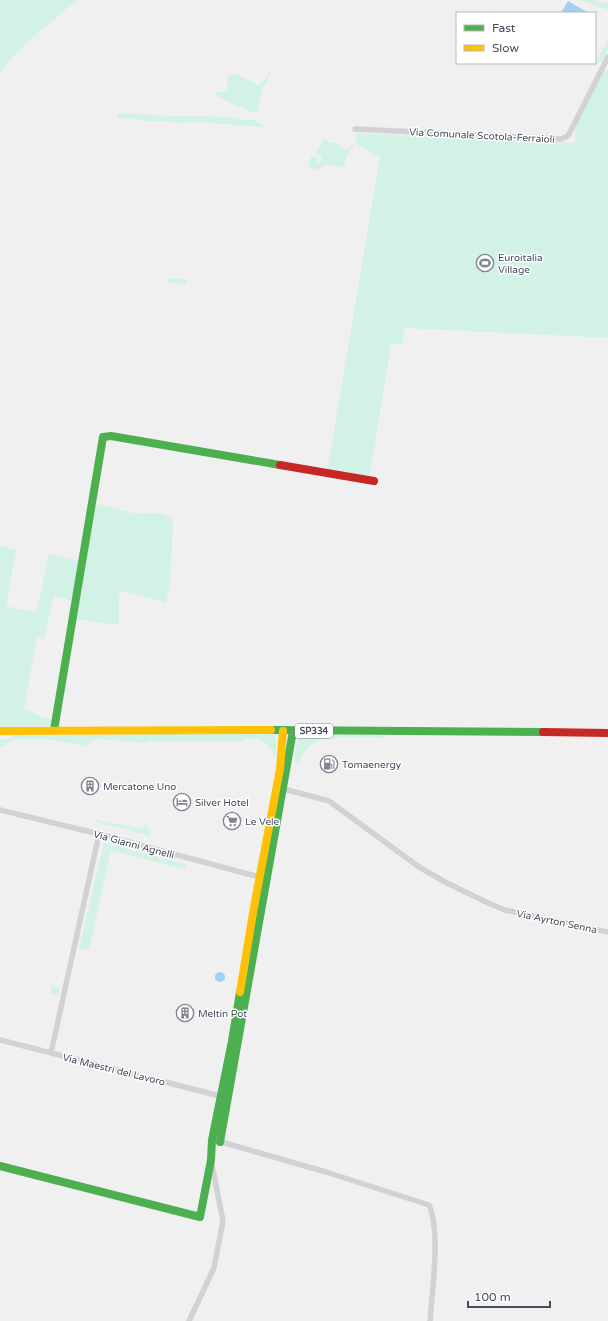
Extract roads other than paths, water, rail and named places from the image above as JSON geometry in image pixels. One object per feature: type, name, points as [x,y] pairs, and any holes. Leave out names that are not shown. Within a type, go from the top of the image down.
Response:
[{"type":"street","name":"Via Comunale Scotola-Ferraioli","points":[[355,129],[561,139],[568,136],[608,57]]},
{"type":"street","points":[[54,730],[103,437],[111,436],[374,482]]},
{"type":"street","points":[[280,788],[283,730]]},
{"type":"street","name":"SP334","points":[[0,731],[283,730],[608,733]]},
{"type":"street","name":"SP334","points":[[0,736],[21,731]]},
{"type":"street","points":[[0,1166],[200,1217],[216,1141],[232,1041],[280,788],[293,731]]},
{"type":"street","name":"Via Ayrton Senna","points":[[280,788],[329,801],[419,867],[447,883],[505,910],[608,932]]},
{"type":"street","name":"Via Gianni Agnelli","points":[[0,810],[100,834],[264,878]]},
{"type":"street","points":[[51,1053],[100,834]]},
{"type":"street","name":"Via Maestri del Lavoro","points":[[0,1040],[224,1097]]},
{"type":"street","points":[[216,1141],[326,1172],[428,1205],[433,1214],[434,1228],[430,1321]]},
{"type":"street","points":[[189,1321],[214,1268],[223,1221],[211,1160]]},
{"type":"water","points":[[568,1],[587,12],[562,12]]},
{"type":"water","points":[[220,972],[225,977],[220,982],[215,977]]},
{"type":"place","name":"Euroitalia Village","points":[[485,263]]},
{"type":"place","name":"Tomaenergy","points":[[329,764]]},
{"type":"place","name":"Mercatone Uno","points":[[90,786]]},
{"type":"place","name":"Silver Hotel","points":[[182,802]]},
{"type":"place","name":"Le Vele","points":[[232,821]]},
{"type":"place","name":"Meltin Pot","points":[[185,1013]]}]
